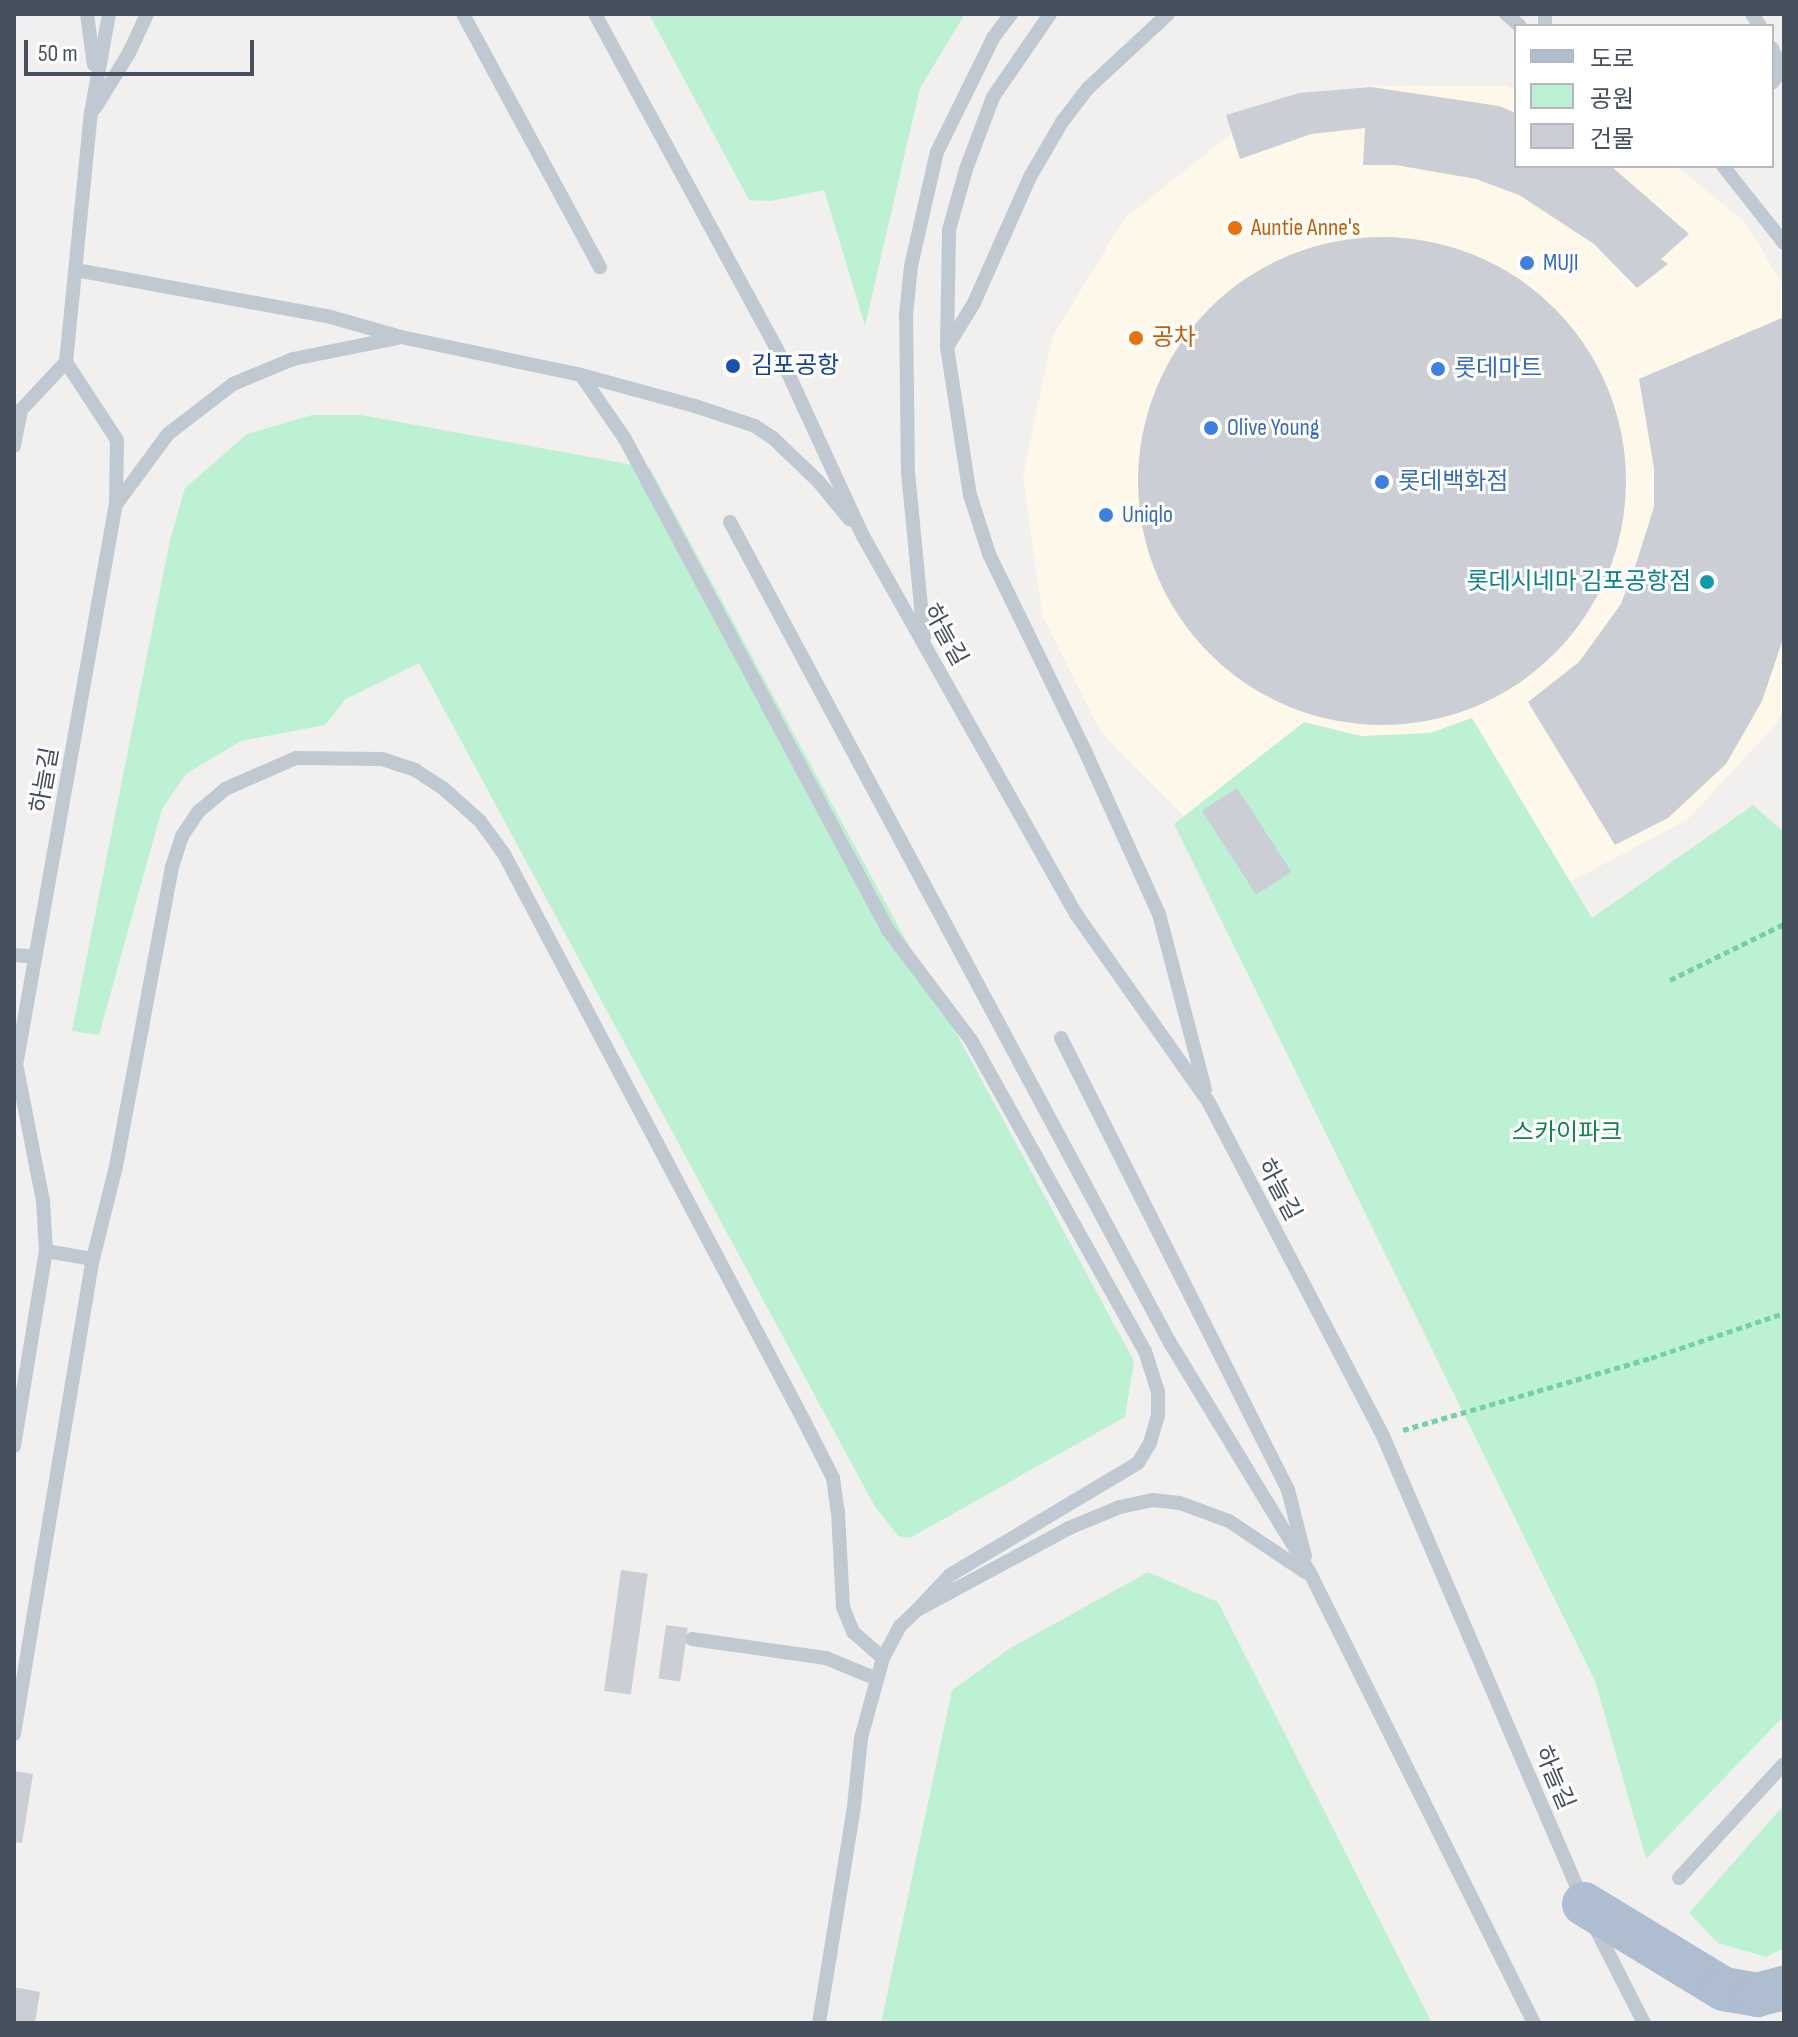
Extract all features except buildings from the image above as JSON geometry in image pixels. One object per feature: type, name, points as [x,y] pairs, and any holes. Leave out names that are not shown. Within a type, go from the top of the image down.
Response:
[{"type":"main road","points":[[1584,1904],[1724,1989],[1757,1995],[1784,1988]]},
{"type":"lane","points":[[87,14],[96,79]]},
{"type":"lane","points":[[14,446],[21,410],[66,362],[91,113],[109,14]]},
{"type":"lane","points":[[91,113],[129,53],[147,14]]},
{"type":"lane","points":[[463,14],[600,267]]},
{"type":"lane","name":"하늘길","points":[[595,14],[776,347],[863,536],[1076,914],[1208,1101],[1383,1436],[1584,1904],[1644,2023]]},
{"type":"lane","points":[[924,642],[908,473],[906,315],[911,266],[937,152],[993,38],[1011,14]]},
{"type":"lane","points":[[1050,14],[993,97],[966,169],[949,230],[947,347],[970,495],[989,554],[1085,751],[1159,914],[1208,1101]]},
{"type":"lane","points":[[947,347],[974,303],[1030,177],[1062,122],[1088,88],[1168,14]]},
{"type":"lane","points":[[1774,52],[1783,72]]},
{"type":"lane","points":[[1725,168],[1784,243]]},
{"type":"lane","name":"하늘길","points":[[76,270],[327,316],[401,337],[581,375],[755,426],[773,438],[818,481],[863,536]]},
{"type":"lane","name":"하늘길","points":[[116,503],[168,434],[233,384],[293,359],[401,337]]},
{"type":"lane","name":"하늘길","points":[[14,1446],[46,1251],[40,1185],[15,1071],[116,503],[117,440],[66,362]]},
{"type":"lane","points":[[581,375],[625,439],[888,930],[971,1040],[1145,1351],[1158,1392],[1158,1415],[1150,1443],[1138,1463],[950,1575],[900,1626],[883,1658],[861,1738],[854,1806],[819,2023]]},
{"type":"lane","points":[[730,522],[1169,1341],[1311,1575],[1534,2023]]},
{"type":"lane","points":[[14,1734],[93,1259],[116,1166],[172,867],[182,836],[198,812],[225,789],[296,758],[382,759],[415,770],[444,789],[480,821],[504,854],[833,1478],[843,1607],[853,1632],[883,1658]]},
{"type":"lane","points":[[14,955],[35,957]]},
{"type":"lane","points":[[1061,1038],[1288,1490],[1311,1575]]},
{"type":"lane","points":[[46,1251],[93,1259]]},
{"type":"lane","points":[[917,1610],[1069,1528],[1120,1507],[1152,1500],[1190,1506],[1229,1521],[1311,1575]]},
{"type":"lane","points":[[692,1639],[826,1658],[877,1679]]},
{"type":"lane","points":[[1679,1878],[1784,1764]]},
{"type":"path","points":[[1670,980],[1784,924]]},
{"type":"path","points":[[1383,1436],[1651,1358],[1784,1313]]},
{"type":"shaded area","points":[[1365,86],[1505,86],[1514,89],[1514,168],[1678,168],[1745,222],[1784,287],[1784,708],[1778,722],[1688,819],[1572,881],[1442,905],[1194,826],[1101,732],[1042,614],[1023,475],[1052,338],[1124,219],[1233,132]]},
{"type":"green space","points":[[649,14],[965,14],[920,88],[865,326],[824,190],[771,201],[749,200]]},
{"type":"green space","points":[[312,415],[361,415],[650,468],[1134,1361],[1125,1417],[910,1538],[898,1536],[874,1505],[419,663],[346,699],[325,725],[241,741],[186,774],[162,809],[99,1035],[72,1031],[170,540],[185,488],[247,434]]},
{"type":"green space","name":"스카이파크","points":[[1472,718],[1592,918],[1753,805],[1784,832],[1784,1716],[1646,1859],[1595,1681],[1174,824],[1304,722],[1361,736],[1430,733]]},
{"type":"green space","points":[[1148,1572],[1218,1602],[1432,2023],[881,2023],[952,1690],[1009,1649]]},
{"type":"green space","points":[[1784,1805],[1784,1948],[1766,1957],[1718,1943],[1689,1913]]},
{"type":"place","name":"Auntie Anne's","points":[[1235,228]]},
{"type":"place","name":"MUJI","points":[[1527,263]]},
{"type":"place","name":"공차","points":[[1136,338]]},
{"type":"place","name":"김포공항","points":[[733,366]]},
{"type":"place","name":"롯데마트","points":[[1438,369]]},
{"type":"place","name":"Olive Young","points":[[1211,428]]},
{"type":"place","name":"롯데백화점","points":[[1382,482]]},
{"type":"place","name":"Uniqlo","points":[[1106,515]]},
{"type":"place","name":"롯데시네마 김포공항점","points":[[1707,582]]}]
